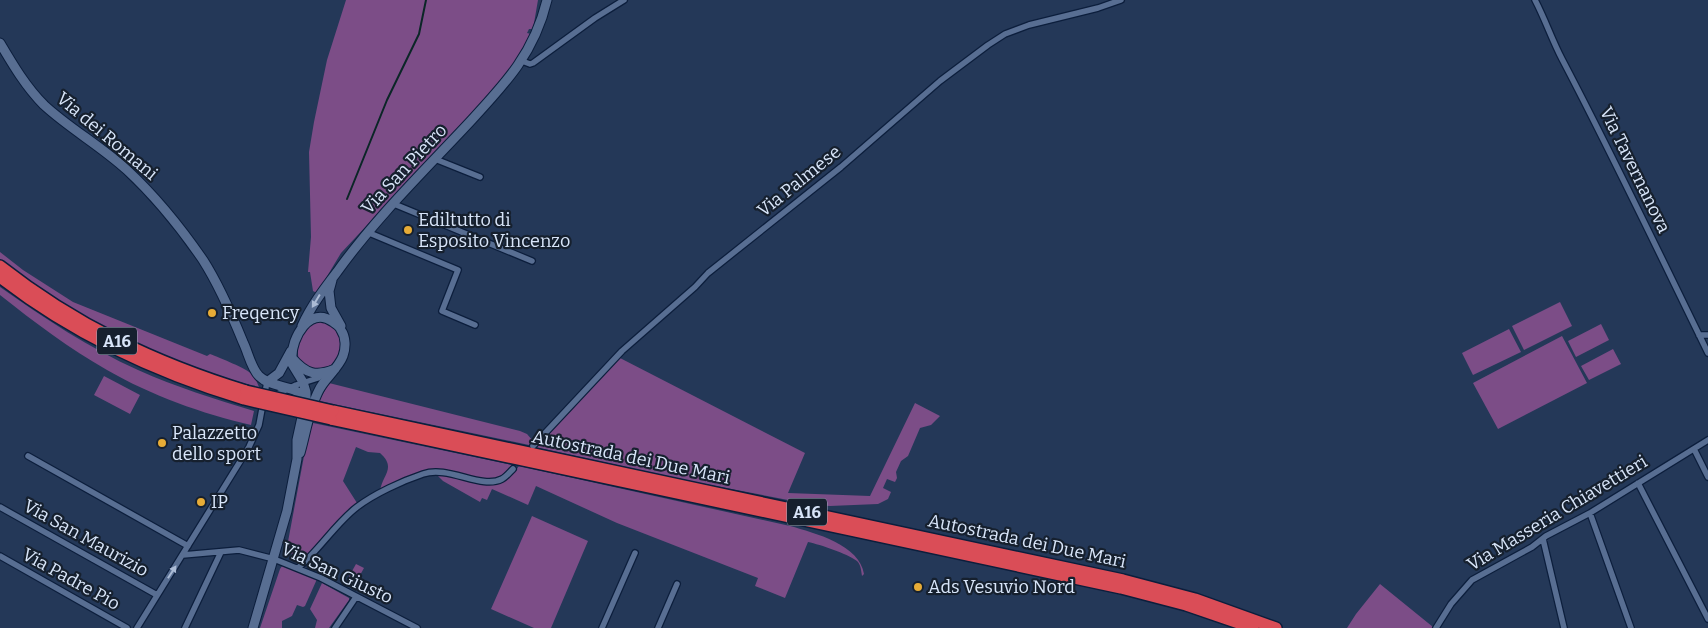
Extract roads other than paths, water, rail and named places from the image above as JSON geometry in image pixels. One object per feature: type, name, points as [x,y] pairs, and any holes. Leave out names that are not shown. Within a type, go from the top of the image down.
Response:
[{"type":"highway","name":"Autostrada dei Due Mari","points":[[0,266],[68,314],[106,335],[160,361],[246,391],[332,415],[1121,588],[1186,605],[1253,628]]},
{"type":"highway","name":"Autostrada dei Due Mari","points":[[0,277],[37,304],[102,343],[188,381],[244,399],[332,415],[1139,584],[1204,602],[1276,628]]},
{"type":"main road","name":"Via San Pietro","points":[[302,326],[323,290],[367,232],[515,71],[534,38],[542,20],[547,0]]},
{"type":"main road","name":"Via dei Romani","points":[[0,43],[16,70],[42,103],[107,152],[134,176],[165,210],[204,262],[258,376],[267,382]]},
{"type":"main road","points":[[333,277],[329,290],[331,308],[341,324],[341,330]]},
{"type":"main road","points":[[267,382],[279,373],[292,355],[302,326],[309,321],[321,317],[329,319],[341,330],[345,339],[344,355],[323,383],[315,398],[297,459]]},
{"type":"main road","points":[[292,355],[304,370],[310,373],[322,375],[335,369]]},
{"type":"main road","points":[[253,628],[287,511],[297,459],[297,440],[306,399],[303,382],[292,364],[292,355]]},
{"type":"main road","points":[[267,382],[289,388],[306,399]]},
{"type":"street","points":[[522,61],[530,64],[533,63],[595,18],[624,0]]},
{"type":"street","name":"Via Palmese","points":[[533,446],[622,351],[695,288],[708,273],[841,167],[940,81],[970,58],[1005,34],[1029,25],[1098,8],[1121,0]]},
{"type":"street","name":"Via Tavernanova","points":[[1535,0],[1708,353]]},
{"type":"street","points":[[435,159],[480,177]]},
{"type":"street","points":[[394,204],[532,261]]},
{"type":"street","points":[[367,232],[458,270],[442,311],[475,325]]},
{"type":"street","points":[[1699,335],[1708,335]]},
{"type":"street","points":[[137,628],[248,447],[272,398],[275,394],[322,375]]},
{"type":"street","points":[[260,425],[267,382]]},
{"type":"street","name":"Via Masseria Chiavettieri","points":[[1436,628],[1451,604],[1472,580],[1532,547],[1546,536],[1590,514],[1708,440]]},
{"type":"street","points":[[1694,449],[1708,477]]},
{"type":"street","points":[[28,456],[188,546]]},
{"type":"street","points":[[298,568],[356,507],[378,494],[428,473],[444,472],[488,483],[502,479],[514,469]]},
{"type":"street","points":[[1638,483],[1708,620]]},
{"type":"street","name":"Via San Maurizio","points":[[0,506],[157,595]]},
{"type":"street","points":[[1590,514],[1631,628]]},
{"type":"street","points":[[1543,539],[1564,628]]},
{"type":"street","name":"Via San Giusto","points":[[183,554],[243,551],[274,559],[298,568],[417,628]]},
{"type":"street","points":[[185,628],[221,552]]},
{"type":"street","points":[[602,628],[634,553]]},
{"type":"street","name":"Via Padre Pio","points":[[0,556],[127,628]]},
{"type":"street","points":[[658,628],[677,584]]},
{"type":"street","points":[[335,628],[356,597]]},
{"type":"waterway","points":[[347,199],[387,100],[419,34],[426,0]]},
{"type":"place","name":"Ediltutto di Esposito Vincenzo","points":[[408,230]]},
{"type":"place","name":"Freqency","points":[[212,313]]},
{"type":"place","name":"Palazzetto dello sport","points":[[162,443]]},
{"type":"place","name":"IP","points":[[201,502]]},
{"type":"place","name":"Ads Vesuvio Nord","points":[[918,587]]}]
